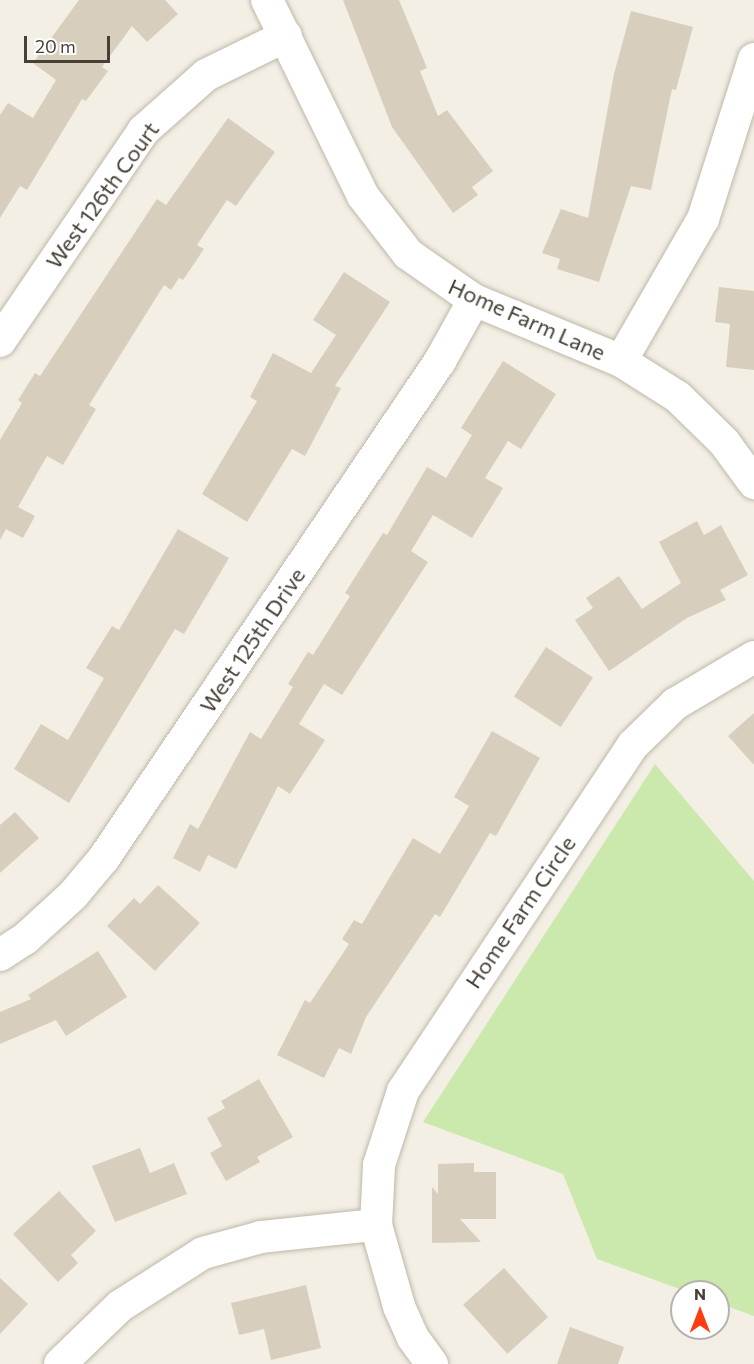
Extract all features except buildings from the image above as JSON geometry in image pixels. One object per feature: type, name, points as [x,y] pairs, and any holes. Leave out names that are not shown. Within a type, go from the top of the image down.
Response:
[{"type":"street","name":"Home Farm Lane","points":[[267,0],[363,196],[391,237],[427,271],[474,300],[621,361],[699,414],[754,483]]},
{"type":"street","name":"West 126th Court","points":[[0,341],[143,131],[206,75],[286,36]]},
{"type":"street","points":[[621,361],[703,219],[754,59]]},
{"type":"street","name":"West 125th Drive","points":[[0,955],[25,939],[73,895],[104,858],[440,361],[474,300]]},
{"type":"street","name":"Home Farm Circle","points":[[432,1364],[413,1338],[399,1306],[376,1225],[379,1165],[385,1138],[403,1091],[423,1057],[633,745],[675,704],[754,657]]},
{"type":"street","points":[[60,1364],[120,1306],[202,1253],[261,1237],[376,1225]]},
{"type":"green space","points":[[655,764],[754,881],[754,1316],[730,1307],[730,1280],[670,1280],[670,1285],[597,1259],[563,1174],[423,1122]]}]
